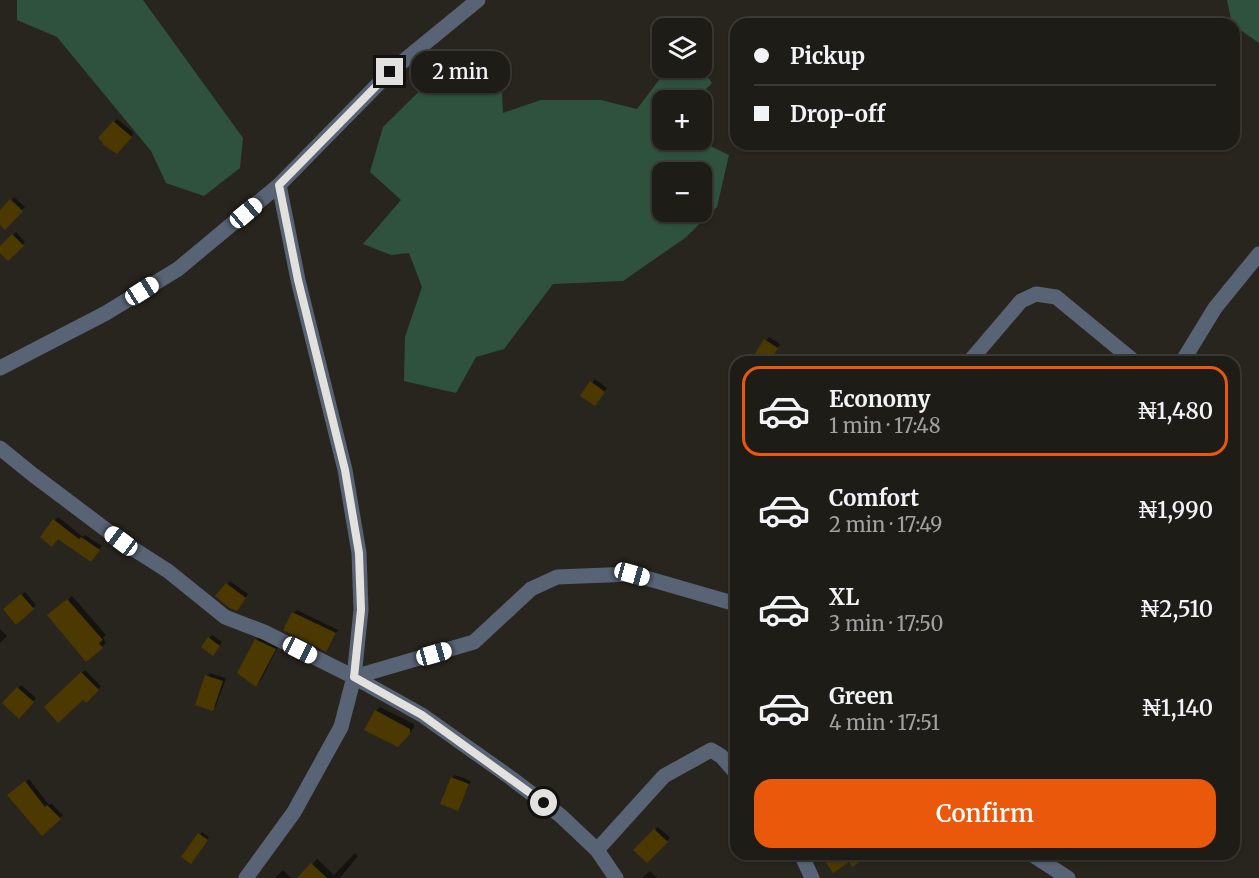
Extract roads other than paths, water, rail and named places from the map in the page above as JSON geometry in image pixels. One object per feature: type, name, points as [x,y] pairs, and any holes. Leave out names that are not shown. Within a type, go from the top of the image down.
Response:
[{"type":"street","points":[[0,368],[106,313],[178,269],[279,185],[390,72],[478,0]]},
{"type":"street","points":[[246,878],[294,812],[341,727],[354,677],[361,610],[359,553],[345,470],[298,280],[279,185]]},
{"type":"street","points":[[1186,356],[1215,308],[1259,254]]},
{"type":"street","points":[[974,356],[1021,301],[1036,294],[1056,297],[1128,356]]},
{"type":"street","points":[[0,448],[121,541],[168,571],[225,617],[264,632],[354,677],[422,715],[561,816],[597,850],[616,878]]},
{"type":"street","points":[[354,677],[474,642],[531,589],[557,577],[632,574],[730,602]]},
{"type":"street","points":[[597,850],[664,776],[711,750],[730,766]]},
{"type":"street","points":[[804,860],[812,878]]},
{"type":"street","points":[[1040,860],[1068,878]]}]
